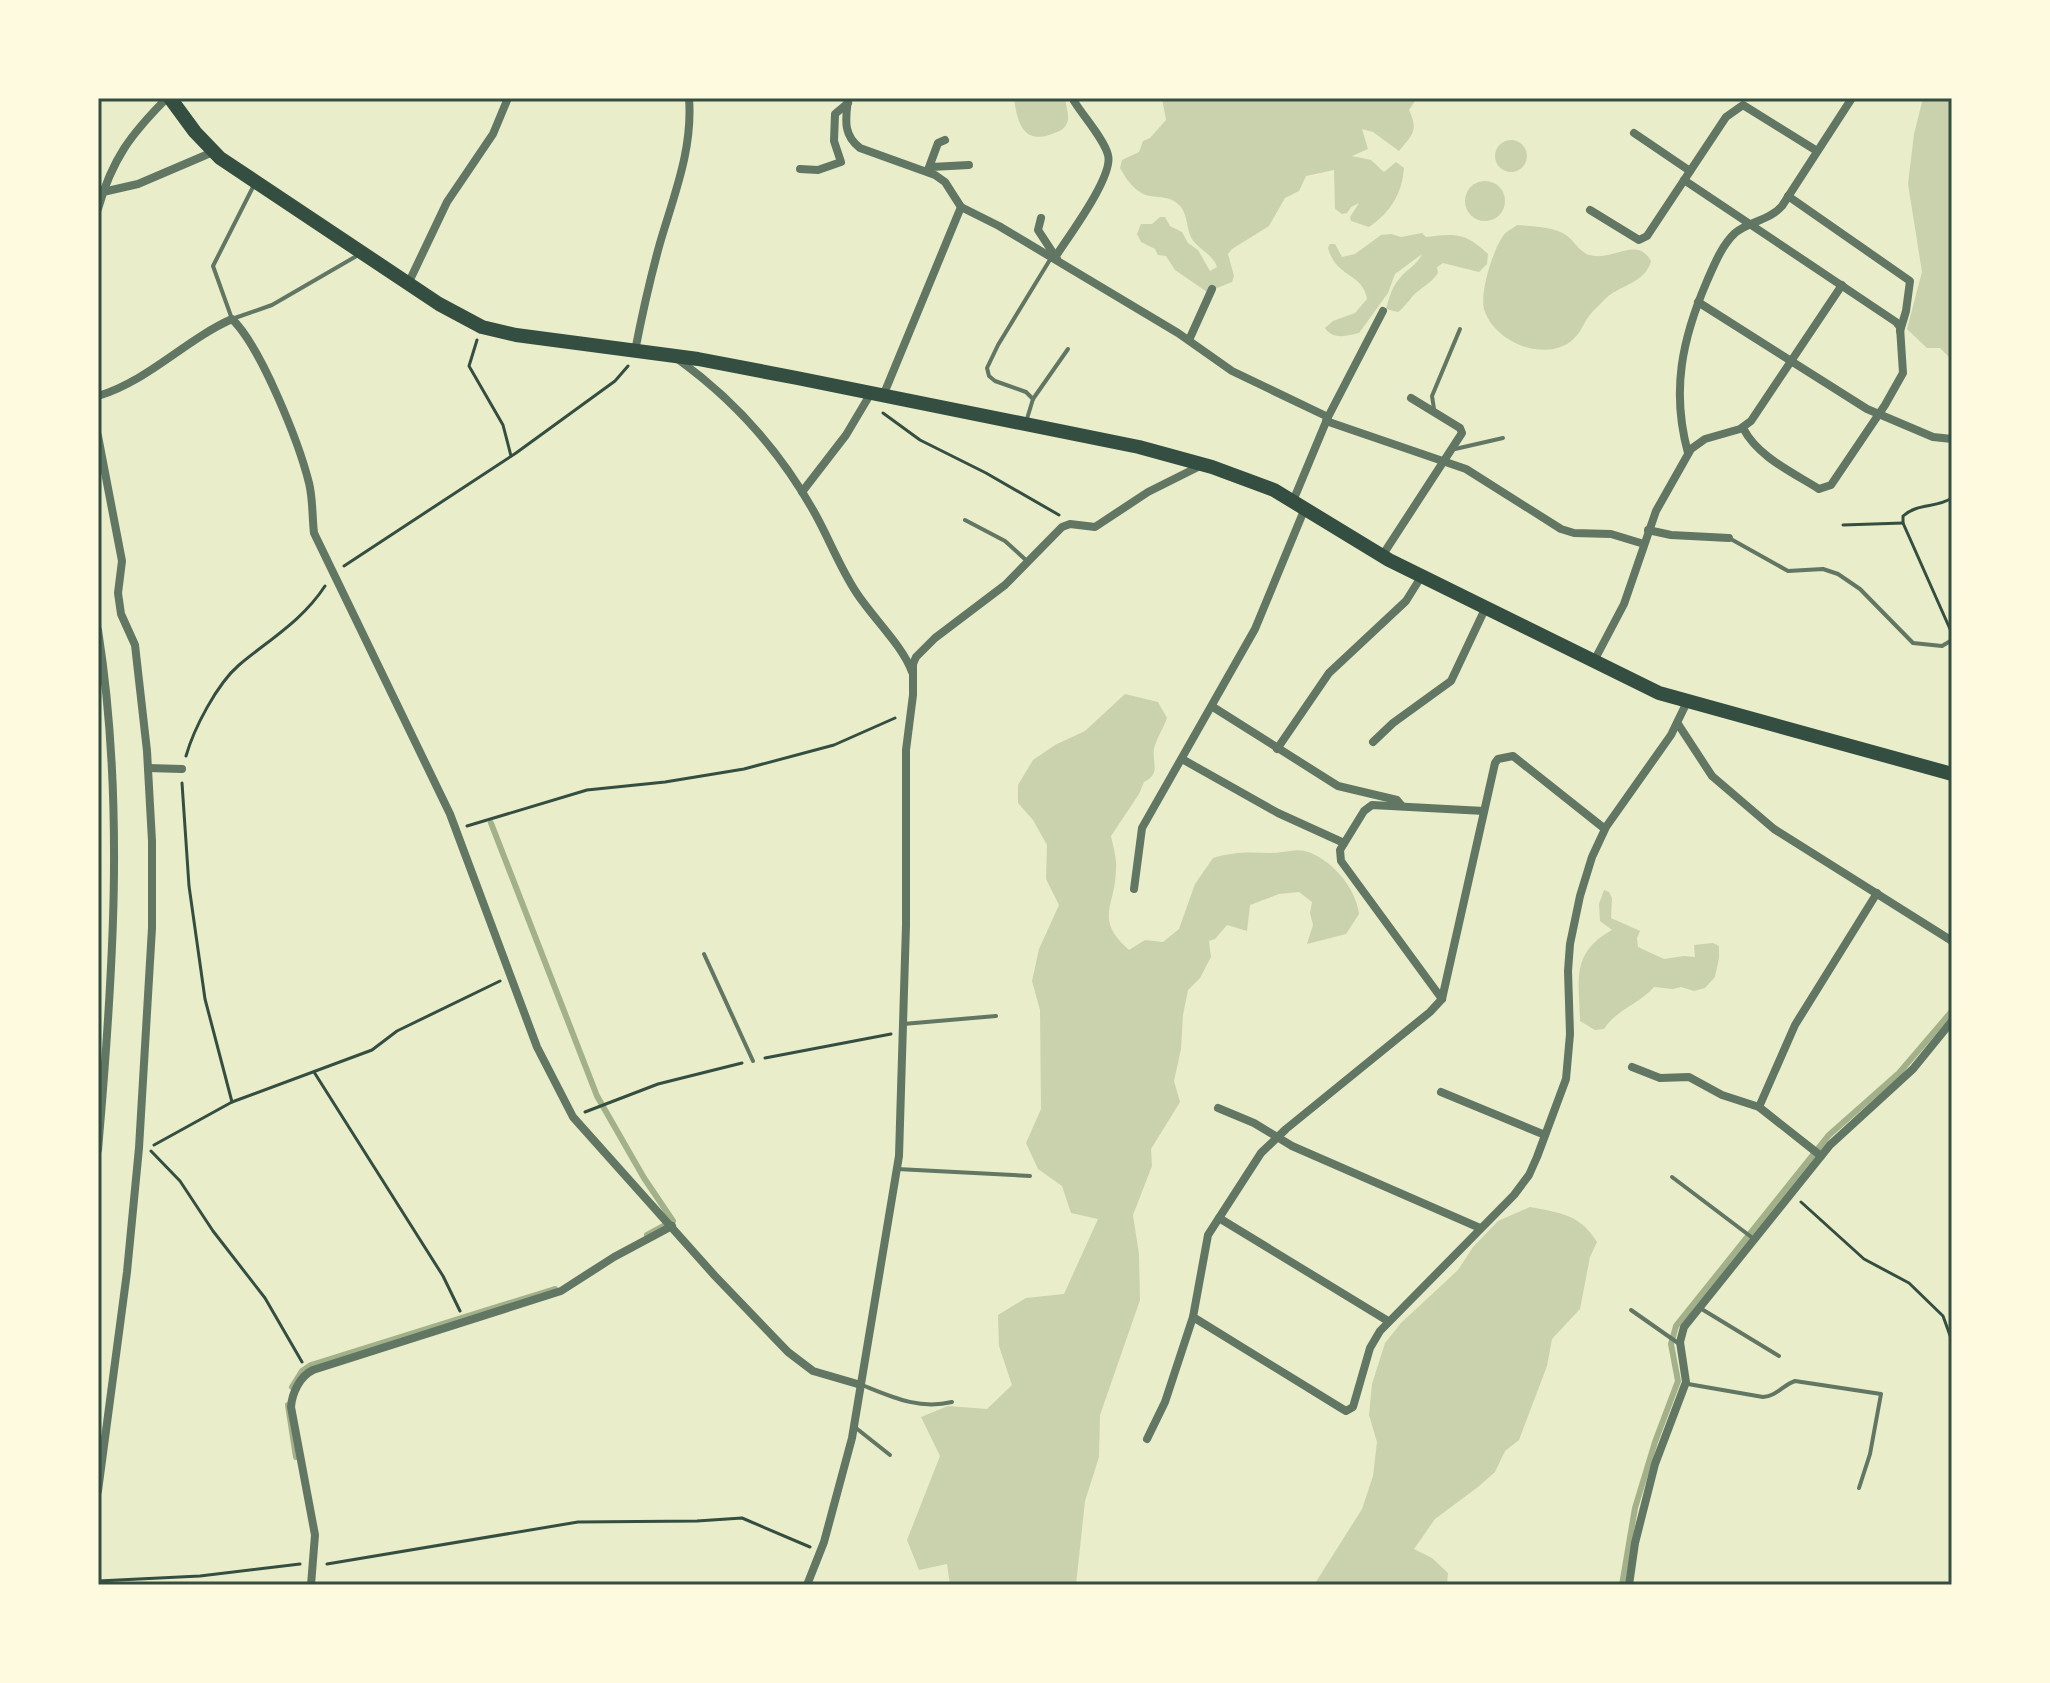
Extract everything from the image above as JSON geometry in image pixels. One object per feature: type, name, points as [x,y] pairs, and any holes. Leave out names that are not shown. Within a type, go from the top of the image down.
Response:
[{"type":"highway","points":[[168,98],[213,152],[408,284],[482,327],[516,335],[673,356],[1139,447],[1203,464],[1256,483],[1299,504],[1421,577],[1659,693],[1952,774]]},
{"type":"street","points":[[98,209],[111,169],[127,141],[168,98]]},
{"type":"street","points":[[408,284],[447,202],[493,134],[508,98]]},
{"type":"street","points":[[635,351],[650,281],[680,183],[689,128],[689,98]]},
{"type":"street","points":[[1688,453],[1680,419],[1679,390],[1684,349],[1698,302],[1713,268],[1736,232],[1773,215],[1852,98]]},
{"type":"street","points":[[800,169],[818,170],[841,162],[834,141],[835,114],[848,101]]},
{"type":"street","points":[[848,101],[846,131],[856,145],[929,169],[945,182],[961,207],[1055,259],[1189,340],[1243,377],[1327,419],[1476,474],[1561,529],[1574,533],[1611,534],[1644,544]]},
{"type":"street","points":[[1055,259],[1102,183],[1109,164],[1106,150],[1074,101]]},
{"type":"street","points":[[1590,210],[1639,240],[1647,236],[1726,117],[1745,101],[1817,151]]},
{"type":"street","points":[[1634,133],[1690,171]]},
{"type":"street","points":[[929,169],[938,143],[945,140]]},
{"type":"street","points":[[101,193],[138,184],[213,152]]},
{"type":"street","points":[[929,169],[969,165]]},
{"type":"street","points":[[1684,180],[1896,322],[1900,331],[1903,373],[1836,480],[1823,489],[1760,451],[1750,442],[1743,428]]},
{"type":"street","points":[[1788,196],[1910,281],[1900,331]]},
{"type":"street","points":[[802,492],[873,397],[961,207]]},
{"type":"street","points":[[1041,218],[1038,230],[1055,259]]},
{"type":"street","points":[[1594,662],[1624,604],[1656,511],[1688,453],[1705,439],[1743,428],[1755,417],[1842,285]]},
{"type":"street","points":[[1189,340],[1212,289]]},
{"type":"street","points":[[1698,302],[1879,415],[1933,437],[1952,439]]},
{"type":"street","points":[[1134,889],[1142,828],[1255,629],[1327,419],[1383,311]]},
{"type":"street","points":[[98,396],[139,377],[202,334],[232,319],[248,338],[284,413],[309,482],[314,533],[456,830],[537,1047],[573,1117],[742,1305],[798,1360],[822,1375],[861,1385]]},
{"type":"street","points":[[673,356],[755,427],[770,444],[802,492],[857,593],[904,655],[913,673]]},
{"type":"street","points":[[1382,556],[1462,433],[1460,428],[1411,398]]},
{"type":"street","points":[[98,436],[122,561],[118,593],[121,614],[135,645],[152,841],[152,928],[139,1148],[127,1272],[98,1491]]},
{"type":"street","points":[[807,1585],[821,1552],[854,1427],[901,1136],[906,750],[916,657],[935,638],[996,593],[1066,525],[1100,525],[1148,492],[1203,464]]},
{"type":"street","points":[[1648,530],[1671,535],[1729,538]]},
{"type":"street","points":[[1277,749],[1329,673],[1406,601],[1421,577]]},
{"type":"street","points":[[1373,742],[1393,723],[1451,681],[1485,609]]},
{"type":"street","points":[[98,630],[111,746],[114,900],[108,1036],[98,1150]]},
{"type":"street","points":[[1193,1317],[1346,1411],[1353,1407],[1357,1402],[1370,1348],[1388,1321],[1524,1183],[1562,1091],[1568,1067],[1568,959],[1574,923],[1592,857],[1605,829],[1678,724],[1687,702]]},
{"type":"street","points":[[1213,707],[1338,786],[1397,800],[1402,806]]},
{"type":"street","points":[[1678,724],[1705,769],[1789,840],[1952,941]]},
{"type":"street","points":[[1147,1439],[1165,1402],[1193,1317],[1205,1247],[1219,1218],[1261,1153],[1277,1136],[1442,999],[1498,759],[1513,756],[1605,829]]},
{"type":"street","points":[[1182,759],[1278,813],[1344,843]]},
{"type":"street","points":[[148,768],[182,769]]},
{"type":"street","points":[[1442,999],[1341,861],[1340,850],[1367,808],[1378,804],[1484,811]]},
{"type":"street","points":[[1759,1107],[1795,1025],[1877,893]]},
{"type":"street","points":[[1629,1585],[1635,1543],[1655,1464],[1685,1384],[1680,1345],[1684,1327],[1821,1156],[1850,1124],[1913,1069],[1952,1021]]},
{"type":"street","points":[[1632,1067],[1660,1078],[1689,1077],[1734,1101],[1759,1107],[1821,1156]]},
{"type":"street","points":[[1441,1092],[1545,1135]]},
{"type":"street","points":[[1218,1108],[1254,1123],[1292,1146],[1480,1228]]},
{"type":"street","points":[[1219,1218],[1388,1321]]},
{"type":"street","points":[[311,1585],[315,1535],[291,1403],[300,1381],[307,1373],[567,1288],[614,1257],[672,1226]]},
{"type":"lane","points":[[256,183],[213,266],[232,319],[272,305],[362,253]]},
{"type":"lane","points":[[1033,399],[1026,392],[995,381],[989,376],[987,368],[993,352],[1055,259]]},
{"type":"lane","points":[[1444,418],[1434,408],[1432,396],[1460,329]]},
{"type":"lane","points":[[1026,424],[1033,399],[1068,349]]},
{"type":"lane","points":[[1453,450],[1503,438]]},
{"type":"lane","points":[[965,520],[1005,541],[1029,563]]},
{"type":"lane","points":[[1729,538],[1788,571],[1823,569],[1838,574],[1860,589],[1913,643],[1942,646],[1952,640]]},
{"type":"lane","points":[[704,954],[753,1061]]},
{"type":"lane","points":[[903,1028],[996,1016]]},
{"type":"lane","points":[[897,1169],[1030,1176]]},
{"type":"lane","points":[[1672,1177],[1754,1239]]},
{"type":"lane","points":[[1700,1308],[1779,1356]]},
{"type":"lane","points":[[1631,1310],[1680,1345]]},
{"type":"lane","points":[[1685,1384],[1763,1397],[1773,1396],[1795,1381],[1881,1394],[1870,1454],[1859,1488]]},
{"type":"lane","points":[[861,1385],[916,1404],[952,1402]]},
{"type":"lane","points":[[854,1427],[890,1455]]},
{"type":"path","points":[[482,327],[469,366],[503,425],[511,456]]},
{"type":"path","points":[[232,1102],[205,999],[191,902],[182,769],[198,726],[231,673],[293,624],[335,573],[511,456],[615,381],[624,373],[635,351]]},
{"type":"path","points":[[873,397],[920,440],[986,473],[1074,524]]},
{"type":"path","points":[[1952,498],[1947,502],[1911,510],[1903,516],[1903,523],[1952,634]]},
{"type":"path","points":[[1843,525],[1903,523]]},
{"type":"path","points":[[456,830],[587,790],[665,782],[744,769],[834,745],[884,721],[909,718]]},
{"type":"path","points":[[307,1373],[265,1298],[213,1231],[180,1181],[149,1149],[232,1102],[372,1050],[397,1031],[511,976]]},
{"type":"path","points":[[573,1117],[658,1084],[903,1028]]},
{"type":"path","points":[[314,1072],[443,1276],[465,1320]]},
{"type":"path","points":[[1792,1194],[1864,1259],[1909,1283],[1943,1316],[1952,1341]]},
{"type":"path","points":[[98,1581],[186,1577],[342,1562],[566,1523],[697,1521],[734,1517],[821,1552]]},
{"type":"green space","points":[[1014,98],[1065,98],[1067,123],[1062,129],[1042,137],[1028,134],[1020,123]]},
{"type":"green space","points":[[1162,98],[1417,98],[1409,110],[1413,132],[1399,151],[1373,132],[1362,129],[1368,149],[1352,156],[1371,160],[1384,172],[1396,162],[1404,168],[1398,194],[1383,216],[1369,227],[1351,221],[1350,217],[1359,203],[1347,213],[1342,214],[1335,209],[1334,170],[1306,176],[1299,191],[1285,198],[1269,226],[1228,254],[1234,276],[1232,282],[1207,292],[1175,270],[1166,256],[1158,255],[1155,249],[1141,242],[1137,234],[1141,224],[1152,224],[1165,217],[1170,226],[1182,232],[1188,243],[1198,250],[1210,271],[1217,267],[1192,239],[1182,208],[1169,199],[1140,192],[1120,168],[1122,160],[1139,152],[1143,141],[1150,138],[1166,120]]},
{"type":"green space","points":[[1923,98],[1952,98],[1952,360],[1940,348],[1927,348],[1907,329],[1922,272],[1908,184],[1914,134]]},
{"type":"green space","points":[[1511,140],[1523,144],[1527,156],[1523,168],[1511,172],[1499,168],[1495,156],[1499,144]]},
{"type":"green space","points":[[1485,181],[1499,187],[1505,201],[1499,215],[1485,221],[1471,215],[1465,201],[1471,187]]},
{"type":"green space","points":[[1517,225],[1561,232],[1590,255],[1603,256],[1633,249],[1646,254],[1651,261],[1638,279],[1606,298],[1567,344],[1544,350],[1532,349],[1508,339],[1499,331],[1483,305],[1485,285],[1495,252],[1504,234]]},
{"type":"green space","points":[[1422,233],[1426,237],[1453,235],[1467,238],[1488,254],[1487,264],[1479,272],[1443,263],[1437,267],[1438,273],[1433,279],[1398,312],[1386,309],[1395,285],[1422,254],[1395,274],[1388,293],[1359,333],[1340,336],[1328,332],[1325,328],[1333,321],[1355,313],[1367,299],[1360,284],[1332,258],[1328,248],[1330,244],[1335,244],[1342,257],[1355,254],[1381,235],[1401,237]]},
{"type":"green space","points":[[1125,694],[1158,702],[1167,718],[1156,741],[1152,775],[1144,782],[1111,836],[1116,864],[1109,920],[1118,939],[1129,950],[1145,940],[1163,942],[1179,929],[1195,884],[1213,858],[1227,855],[1296,850],[1315,855],[1341,875],[1353,894],[1359,914],[1346,934],[1307,944],[1313,925],[1310,913],[1312,902],[1299,892],[1279,894],[1250,905],[1247,931],[1227,925],[1215,939],[1209,941],[1211,957],[1200,978],[1188,990],[1183,1015],[1181,1049],[1174,1081],[1180,1102],[1151,1149],[1152,1166],[1133,1215],[1139,1254],[1140,1300],[1100,1415],[1099,1457],[1085,1501],[1076,1585],[950,1585],[947,1564],[919,1570],[907,1540],[940,1456],[921,1417],[948,1406],[987,1409],[1012,1385],[999,1346],[998,1315],[1026,1298],[1064,1294],[1098,1219],[1071,1213],[1062,1186],[1038,1169],[1026,1143],[1041,1109],[1040,1010],[1032,981],[1039,949],[1059,905],[1046,879],[1047,845],[1033,820],[1018,803],[1018,785],[1033,760],[1085,731]]},
{"type":"green space","points":[[1604,890],[1612,898],[1611,918],[1640,931],[1638,947],[1664,959],[1695,957],[1694,945],[1713,943],[1719,946],[1715,977],[1705,988],[1694,991],[1681,987],[1654,987],[1604,1029],[1595,1030],[1580,1021],[1580,968],[1590,948],[1612,930],[1600,921],[1599,904]]},
{"type":"green space","points":[[1530,1207],[1576,1220],[1597,1242],[1590,1257],[1580,1309],[1552,1339],[1547,1366],[1519,1440],[1505,1451],[1495,1472],[1435,1519],[1414,1549],[1432,1558],[1448,1573],[1447,1585],[1314,1585],[1362,1509],[1373,1476],[1377,1442],[1369,1415],[1372,1384],[1385,1343],[1401,1323],[1458,1270],[1473,1247],[1498,1221]]},
{"type":"waterway","points":[[491,823],[597,1096],[644,1178],[673,1221],[647,1235]]},
{"type":"waterway","points":[[1622,1585],[1635,1508],[1678,1381],[1671,1344],[1676,1326],[1829,1135],[1899,1073],[1952,1011]]},
{"type":"waterway","points":[[292,1387],[302,1371],[311,1365],[555,1289]]},
{"type":"waterway","points":[[288,1405],[296,1457]]}]
